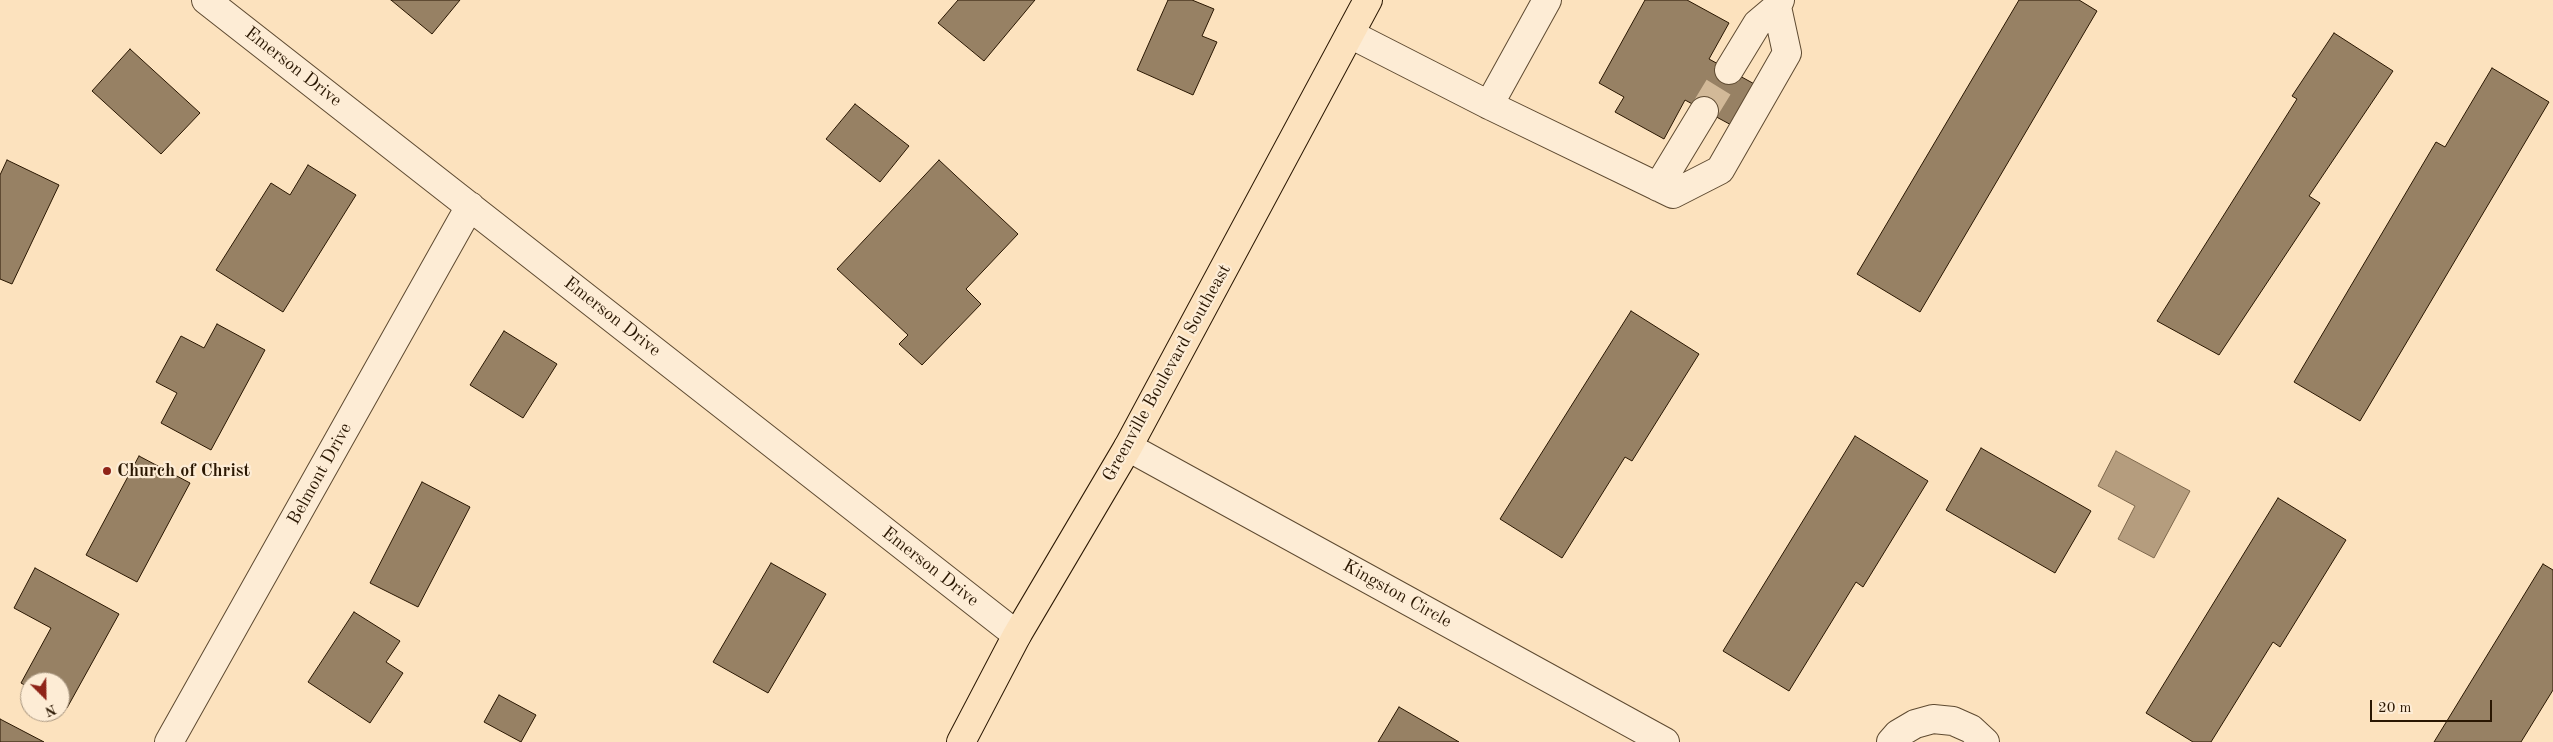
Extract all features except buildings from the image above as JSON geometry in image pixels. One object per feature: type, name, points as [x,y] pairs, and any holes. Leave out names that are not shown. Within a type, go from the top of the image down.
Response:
[{"type":"highway","name":"Greenville Boulevard Southeast","points":[[960,742],[1016,635],[1128,447],[1368,0]]},
{"type":"street","name":"Emerson Drive","points":[[206,0],[1016,635]]},
{"type":"street","points":[[1489,105],[1547,0]]},
{"type":"street","points":[[1350,34],[1489,105],[1673,194],[1720,170],[1787,53],[1778,4]]},
{"type":"street","points":[[1729,70],[1757,24],[1778,4]]},
{"type":"street","points":[[1658,187],[1704,111]]},
{"type":"street","name":"Belmont Drive","points":[[169,742],[470,206]]},
{"type":"street","name":"Kingston Circle","points":[[1128,447],[1665,742]]},
{"type":"street","points":[[1891,742],[1898,734],[1914,724],[1933,719],[1953,721],[1971,729],[1985,742]]},
{"type":"shaded area","points":[[2116,451],[2190,491],[2154,558],[2118,539],[2135,506],[2098,486]]},
{"type":"tunnel","points":[[1704,111],[1729,70]]},
{"type":"place","name":"Church of Christ","points":[[107,471]]}]
